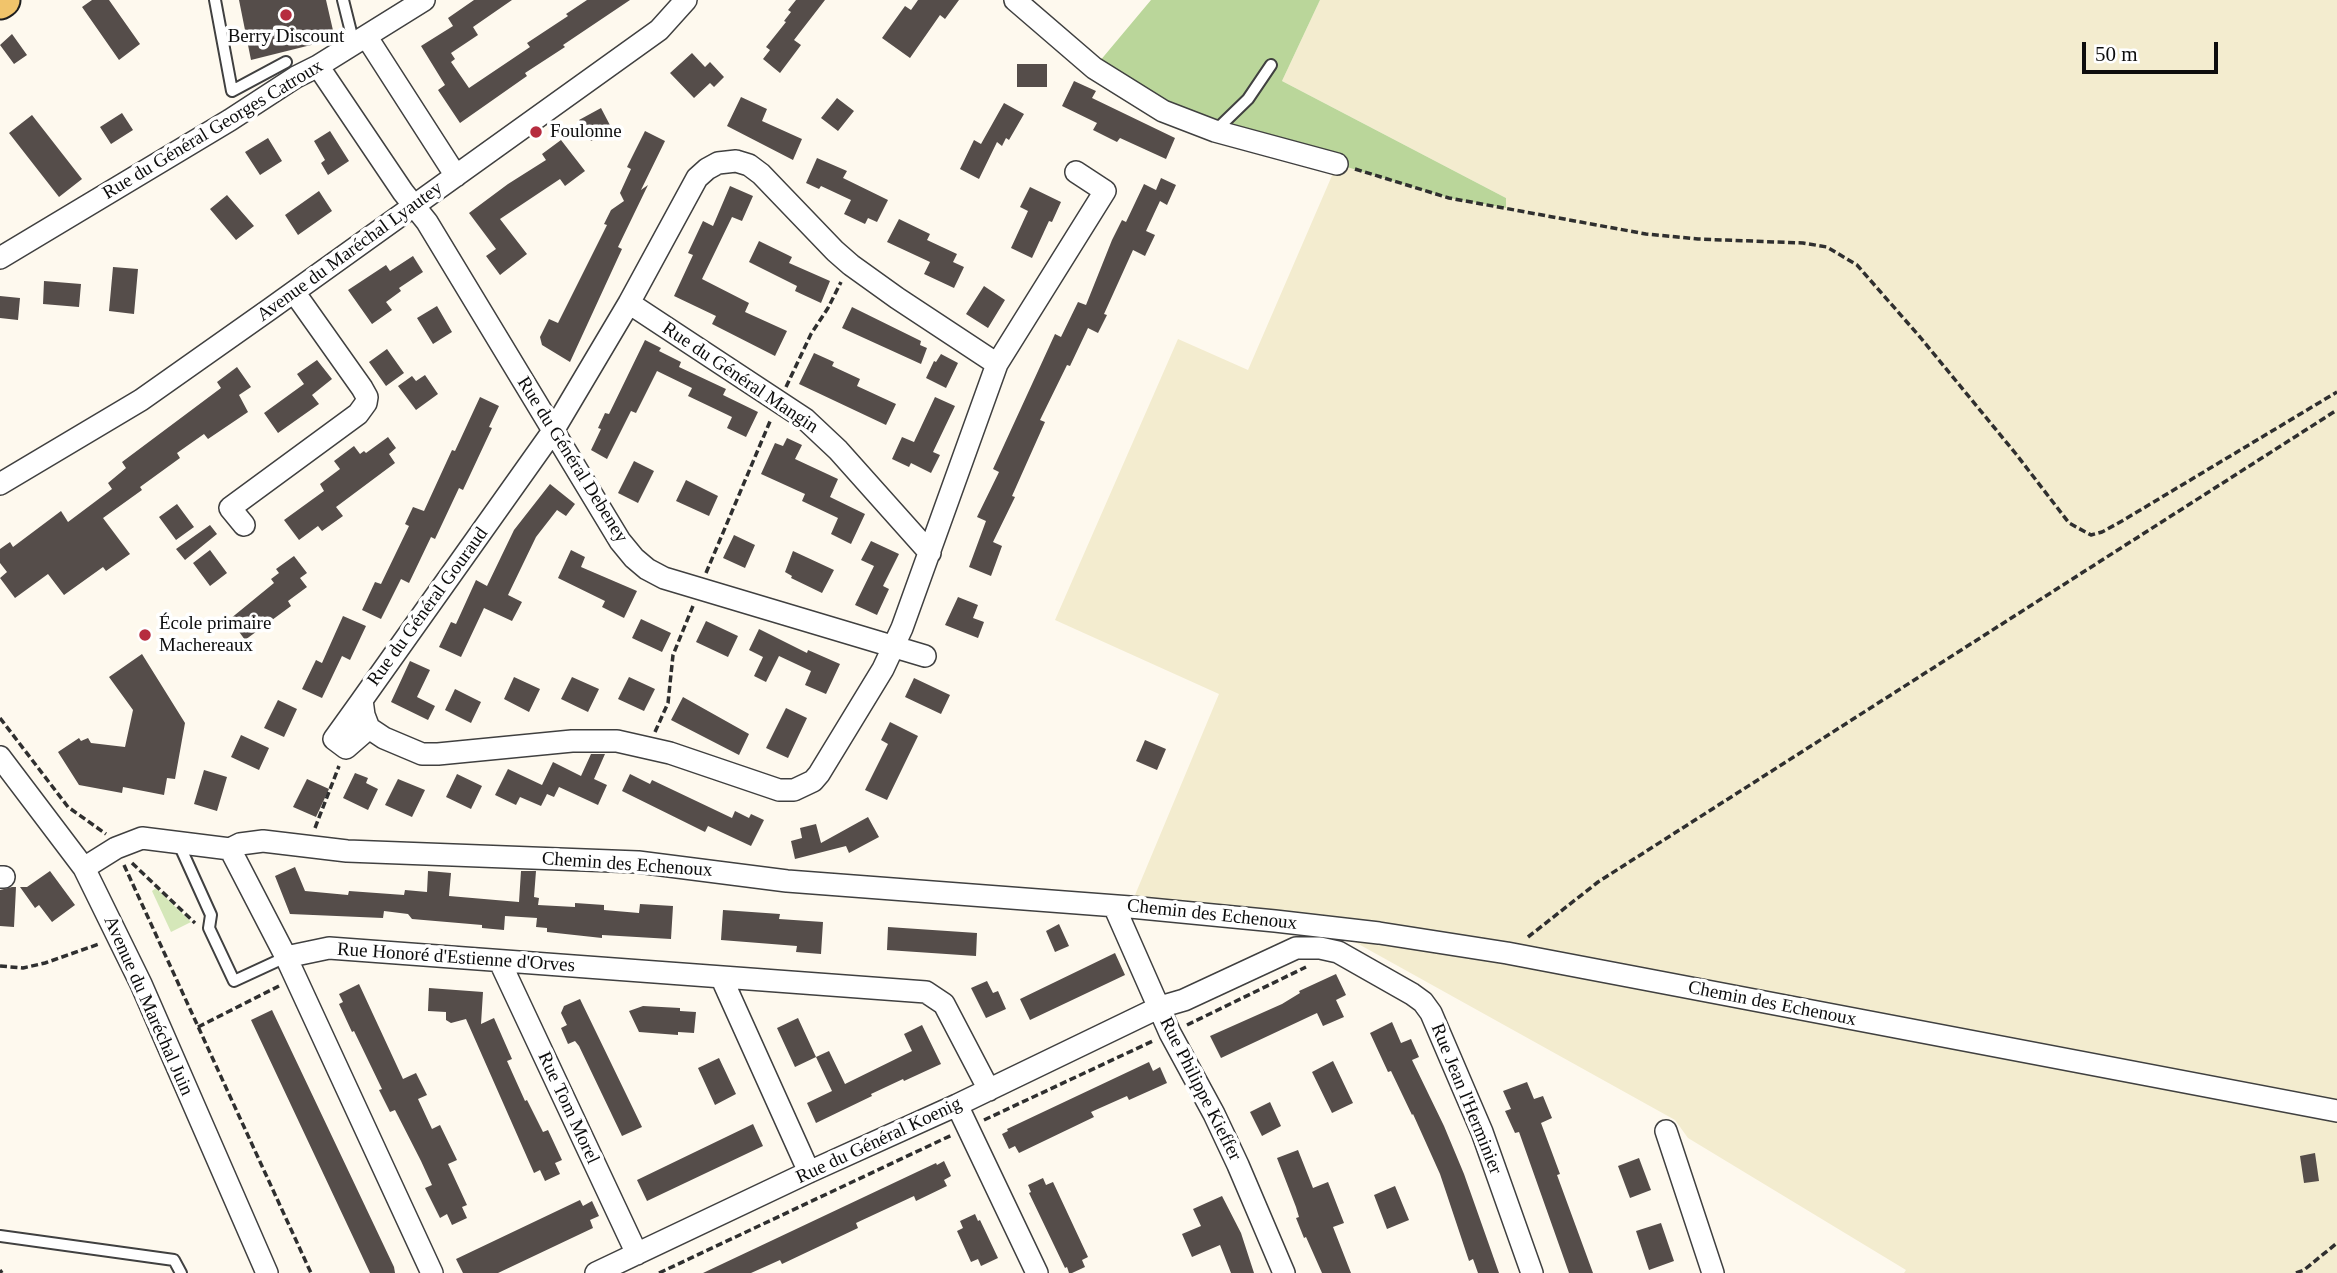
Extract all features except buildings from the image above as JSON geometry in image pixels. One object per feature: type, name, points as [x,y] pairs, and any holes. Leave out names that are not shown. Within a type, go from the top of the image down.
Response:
[{"type":"street","name":"Rue du Général Georges Catroux","points":[[0,258],[424,0]]},
{"type":"street","name":"Avenue du Maréchal Lyautey","points":[[0,484],[141,400],[415,207],[659,30],[686,0]]},
{"type":"street","points":[[1015,0],[1094,68],[1163,111],[1215,131],[1337,164]]},
{"type":"street","points":[[360,40],[456,176]]},
{"type":"street","name":"Rue du Général Debeney","points":[[318,66],[427,222],[620,541],[634,558],[664,578],[925,656]]},
{"type":"street","name":"Rue du Général Gouraud","points":[[369,728],[362,700],[553,431],[629,303],[697,178],[707,169],[718,163],[736,161],[750,165],[851,265],[997,364]]},
{"type":"street","points":[[362,700],[334,739],[346,748],[369,728],[384,738],[422,754],[592,740],[648,747],[779,790],[794,790],[804,786],[819,774],[895,647],[997,364],[1105,191],[1076,172]]},
{"type":"street","points":[[244,525],[230,508],[358,414],[366,403],[367,397],[362,388],[294,292]]},
{"type":"street","name":"Rue du Général Mangin","points":[[629,303],[779,401],[821,433],[930,553]]},
{"type":"street","name":"Avenue du Maréchal Juin","points":[[0,757],[84,868],[141,984],[267,1273]]},
{"type":"street","name":"Chemin des Echenoux","points":[[84,868],[116,848],[142,838],[230,849],[240,844],[263,841],[361,851],[638,862],[787,881],[1114,906],[1379,933],[1507,953],[2337,1111]]},
{"type":"street","points":[[230,849],[277,960],[432,1273]]},
{"type":"street","name":"Rue Philippe Kieffer","points":[[1114,906],[1170,1032],[1238,1165],[1284,1273]]},
{"type":"street","name":"Rue Honoré d'Estienne d'Orves","points":[[277,960],[329,948],[926,992],[944,1004],[989,1090]]},
{"type":"street","name":"Rue Jean l'Herminier","points":[[1160,1007],[1184,1000],[1296,948],[1320,948],[1338,952],[1412,993],[1431,1013],[1482,1132],[1532,1273]]},
{"type":"street","name":"Rue Tom Morel","points":[[499,962],[636,1254]]},
{"type":"street","points":[[722,979],[809,1172]]},
{"type":"street","name":"Rue du Général Koenig","points":[[596,1273],[989,1090],[1160,1007]]},
{"type":"street","points":[[957,1105],[1037,1273]]},
{"type":"street","points":[[1667,1130],[1713,1273]]},
{"type":"lane","points":[[215,0],[232,92],[286,62]]},
{"type":"lane","points":[[343,0],[360,40]]},
{"type":"lane","points":[[1215,131],[1248,99],[1271,65]]},
{"type":"lane","points":[[178,842],[211,915],[209,928],[234,981],[277,960]]},
{"type":"lane","points":[[0,1236],[174,1260],[181,1273]]},
{"type":"path","points":[[1337,164],[1449,198],[1646,234],[1803,243],[1827,247],[1857,265],[1990,422],[2069,523],[2091,535],[2122,521],[2337,392]]},
{"type":"path","points":[[648,747],[668,703],[673,655],[779,401],[813,330],[851,265]]},
{"type":"path","points":[[1507,953],[1598,882],[2337,410]]},
{"type":"path","points":[[0,718],[68,807],[105,833],[116,848],[196,923],[209,928]]},
{"type":"path","points":[[307,846],[346,748]]},
{"type":"path","points":[[116,848],[312,1273]]},
{"type":"path","points":[[0,966],[23,968],[45,963],[118,937]]},
{"type":"path","points":[[659,1273],[1322,960],[1320,948]]},
{"type":"path","points":[[198,1027],[280,987],[277,960]]},
{"type":"path","points":[[2296,1273],[2304,1270],[2337,1243]]},
{"type":"shaded area","points":[[1320,0],[2337,0],[2337,1273],[1904,1273],[1906,1270],[1688,1138],[1675,1120],[1344,936],[1130,907],[1219,694],[1055,620],[1178,339],[1248,370],[1337,164],[1449,198],[1505,208],[1506,198],[1282,81]]},
{"type":"green space","points":[[1151,0],[1320,0],[1282,81],[1506,198],[1506,208],[1449,198],[1337,164],[1261,145],[1094,68]]},
{"type":"green space","points":[[156,888],[191,922],[171,932],[152,891]]},
{"type":"place","name":"Berry Discount","points":[[286,15]]},
{"type":"place","name":"Foulonne","points":[[536,132]]},
{"type":"place","name":"École primaire Machereaux","points":[[145,635]]}]
